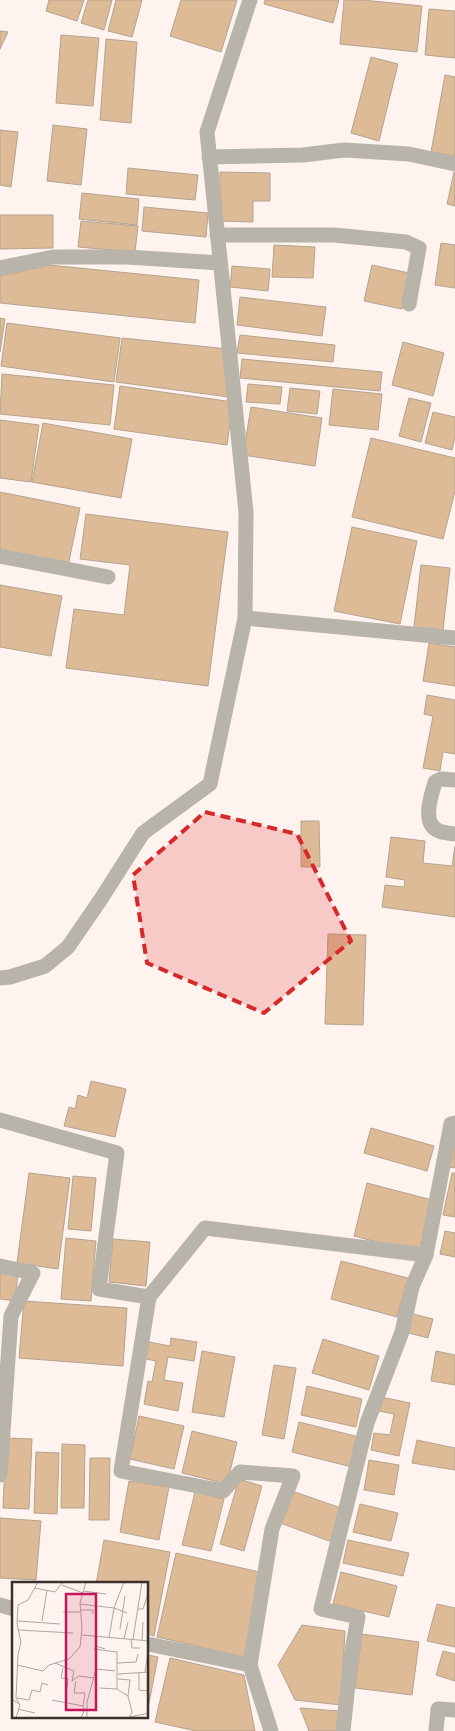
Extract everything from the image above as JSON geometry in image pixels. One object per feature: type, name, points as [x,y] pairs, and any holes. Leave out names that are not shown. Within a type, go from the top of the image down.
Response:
[{"type":"street","points":[[0,978],[10,977],[45,966],[68,946],[101,899],[143,833],[210,784],[245,618],[246,512],[207,132],[250,0]]},
{"type":"street","points":[[209,157],[304,155],[344,150],[409,154],[455,164]]},
{"type":"street","points":[[218,235],[334,235],[406,242],[419,248],[409,304]]},
{"type":"street","points":[[0,268],[53,257],[127,257],[220,263]]},
{"type":"street","points":[[0,556],[108,577]]},
{"type":"street","points":[[245,618],[455,638]]},
{"type":"street","points":[[455,780],[441,779],[435,782],[429,818],[431,826],[439,831],[455,834]]},
{"type":"street","points":[[0,1120],[117,1153],[99,1289],[149,1296]]},
{"type":"street","points":[[343,1731],[351,1656],[358,1617],[321,1609],[367,1423],[402,1332],[412,1287],[426,1255],[451,1124],[455,1123]]},
{"type":"street","points":[[271,1731],[250,1665],[272,1529],[293,1476],[240,1472],[223,1491],[121,1471],[149,1296],[204,1228],[426,1255]]},
{"type":"street","points":[[0,1266],[33,1273],[11,1316],[0,1476]]},
{"type":"street","points":[[149,1644],[250,1665]]},
{"type":"street","points":[[436,1731],[438,1708],[455,1710]]},
{"type":"highlighted area","points":[[205,812],[297,834],[351,941],[264,1013],[147,963],[133,875]]},
{"type":"building","points":[[49,0],[84,0],[77,21],[46,11]]},
{"type":"building","points":[[88,0],[112,0],[104,30],[81,23]]},
{"type":"building","points":[[116,0],[142,0],[132,37],[108,31]]},
{"type":"building","points":[[181,0],[237,0],[221,52],[170,36]]},
{"type":"building","points":[[265,0],[339,0],[333,23],[264,4]]},
{"type":"building","points":[[344,0],[422,6],[417,52],[340,44]]},
{"type":"building","points":[[429,9],[455,11],[455,58],[425,55]]},
{"type":"building","points":[[0,31],[8,32],[0,49]]},
{"type":"building","points":[[61,35],[99,38],[93,106],[56,103]]},
{"type":"building","points":[[106,39],[137,42],[131,123],[100,120]]},
{"type":"building","points":[[371,57],[398,64],[379,141],[351,133]]},
{"type":"building","points":[[445,75],[455,77],[455,156],[431,152]]},
{"type":"building","points":[[53,125],[87,129],[81,185],[47,181]]},
{"type":"building","points":[[0,130],[18,132],[11,187],[0,185]]},
{"type":"building","points":[[128,168],[198,175],[195,200],[126,194]]},
{"type":"building","points":[[220,172],[270,173],[270,201],[253,201],[253,222],[219,221]]},
{"type":"building","points":[[455,173],[455,206],[447,204]]},
{"type":"building","points":[[82,193],[139,199],[137,225],[79,219]]},
{"type":"building","points":[[144,207],[208,213],[206,237],[142,231]]},
{"type":"building","points":[[0,215],[53,215],[53,248],[0,249]]},
{"type":"building","points":[[81,221],[138,226],[135,252],[78,247]]},
{"type":"building","points":[[441,243],[455,245],[455,288],[435,285]]},
{"type":"building","points":[[274,245],[315,247],[313,278],[272,277]]},
{"type":"building","points":[[49,265],[199,280],[195,323],[0,303],[0,276]]},
{"type":"building","points":[[372,265],[409,273],[402,309],[364,301]]},
{"type":"building","points":[[232,266],[270,269],[268,291],[230,287]]},
{"type":"building","points":[[240,297],[326,307],[322,336],[237,325]]},
{"type":"building","points":[[0,318],[5,319],[0,352]]},
{"type":"building","points":[[7,323],[120,338],[114,382],[1,366]]},
{"type":"building","points":[[240,335],[335,345],[333,362],[237,353]]},
{"type":"building","points":[[122,338],[228,349],[229,397],[116,382]]},
{"type":"building","points":[[403,342],[444,353],[433,396],[392,385]]},
{"type":"building","points":[[242,359],[382,372],[380,391],[240,378]]},
{"type":"building","points":[[2,374],[114,385],[110,425],[0,414]]},
{"type":"building","points":[[248,384],[282,387],[280,404],[246,402]]},
{"type":"building","points":[[120,386],[233,402],[227,445],[114,429]]},
{"type":"building","points":[[290,388],[320,391],[317,414],[287,411]]},
{"type":"building","points":[[333,389],[382,394],[378,430],[329,425]]},
{"type":"building","points":[[409,398],[431,403],[421,442],[399,436]]},
{"type":"building","points":[[251,407],[322,418],[315,466],[243,455]]},
{"type":"building","points":[[433,412],[455,417],[455,437],[452,450],[425,443]]},
{"type":"building","points":[[0,420],[39,425],[31,482],[0,478]]},
{"type":"building","points":[[43,423],[132,439],[121,498],[32,482]]},
{"type":"building","points":[[371,438],[455,458],[455,491],[443,539],[352,517]]},
{"type":"building","points":[[0,492],[80,508],[68,566],[0,552]]},
{"type":"building","points":[[86,514],[228,532],[208,686],[66,668],[74,609],[124,615],[130,565],[80,559]]},
{"type":"building","points":[[352,527],[417,541],[400,624],[334,611]]},
{"type":"building","points":[[421,565],[450,568],[443,630],[414,627]]},
{"type":"building","points":[[0,585],[62,596],[51,656],[0,647]]},
{"type":"building","points":[[429,643],[455,647],[455,686],[423,681]]},
{"type":"building","points":[[427,695],[455,700],[455,754],[443,752],[440,771],[423,768],[433,716],[424,714]]},
{"type":"building","points":[[301,821],[319,821],[320,867],[301,867]]},
{"type":"building","points":[[391,837],[425,841],[423,863],[452,866],[455,846],[455,917],[382,907],[385,885],[404,887],[405,880],[386,877]]},
{"type":"building","points":[[328,934],[366,935],[363,1025],[325,1024]]},
{"type":"building","points":[[91,1081],[126,1089],[115,1137],[64,1126],[69,1107],[75,1109],[78,1095],[87,1098]]},
{"type":"building","points":[[371,1128],[434,1146],[427,1171],[364,1153]]},
{"type":"building","points":[[455,1140],[455,1168],[450,1167]]},
{"type":"building","points":[[29,1173],[70,1178],[58,1269],[17,1263]]},
{"type":"building","points":[[452,1173],[455,1173],[455,1217],[443,1215]]},
{"type":"building","points":[[73,1176],[96,1178],[91,1231],[68,1229]]},
{"type":"building","points":[[367,1183],[432,1200],[419,1253],[354,1236]]},
{"type":"building","points":[[445,1231],[455,1233],[455,1257],[440,1254]]},
{"type":"building","points":[[66,1238],[96,1241],[91,1301],[61,1299]]},
{"type":"building","points":[[113,1239],[150,1242],[146,1286],[109,1282]]},
{"type":"building","points":[[341,1261],[408,1278],[397,1317],[331,1299]]},
{"type":"building","points":[[0,1271],[18,1273],[15,1301],[0,1299]]},
{"type":"building","points":[[24,1301],[127,1308],[123,1366],[19,1358]]},
{"type":"building","points":[[410,1313],[433,1319],[428,1338],[405,1332]]},
{"type":"building","points":[[171,1338],[197,1342],[194,1361],[168,1357],[164,1380],[183,1383],[178,1411],[144,1404],[148,1381],[152,1382],[156,1361],[146,1359],[149,1342],[170,1346]]},
{"type":"building","points":[[323,1339],[379,1356],[369,1390],[312,1373]]},
{"type":"building","points":[[202,1351],[235,1357],[224,1417],[192,1412]]},
{"type":"building","points":[[436,1351],[455,1355],[455,1385],[431,1381]]},
{"type":"building","points":[[274,1365],[296,1368],[284,1439],[262,1435]]},
{"type":"building","points":[[307,1386],[362,1399],[356,1427],[301,1415]]},
{"type":"building","points":[[381,1397],[410,1403],[399,1456],[371,1450],[374,1433],[390,1435],[394,1414],[379,1411]]},
{"type":"building","points":[[139,1416],[184,1426],[174,1469],[130,1459]]},
{"type":"building","points":[[299,1422],[359,1437],[352,1467],[292,1452]]},
{"type":"building","points":[[192,1431],[237,1442],[227,1484],[182,1473]]},
{"type":"building","points":[[6,1438],[32,1439],[29,1509],[3,1508]]},
{"type":"building","points":[[417,1440],[455,1448],[455,1470],[412,1463]]},
{"type":"building","points":[[62,1444],[85,1445],[84,1508],[61,1508]]},
{"type":"building","points":[[36,1452],[59,1453],[57,1514],[34,1513]]},
{"type":"building","points":[[90,1458],[110,1458],[109,1520],[89,1520]]},
{"type":"building","points":[[369,1460],[399,1465],[394,1495],[364,1490]]},
{"type":"building","points":[[239,1479],[262,1486],[244,1551],[220,1544]]},
{"type":"building","points":[[129,1481],[169,1487],[159,1540],[120,1532]]},
{"type":"building","points":[[292,1491],[344,1509],[332,1542],[280,1523]]},
{"type":"building","points":[[195,1492],[224,1499],[211,1551],[182,1545]]},
{"type":"building","points":[[360,1504],[398,1513],[391,1541],[353,1532]]},
{"type":"building","points":[[0,1518],[41,1521],[36,1580],[0,1578]]},
{"type":"building","points":[[104,1540],[170,1552],[154,1636],[149,1634],[149,1582],[96,1582]]},
{"type":"building","points":[[348,1540],[409,1553],[403,1576],[343,1563]]},
{"type":"building","points":[[176,1553],[264,1573],[244,1657],[157,1637]]},
{"type":"building","points":[[341,1572],[397,1586],[389,1617],[333,1604]]},
{"type":"building","points":[[437,1604],[455,1608],[455,1647],[427,1641]]},
{"type":"building","points":[[302,1625],[345,1631],[341,1705],[295,1700],[278,1665]]},
{"type":"building","points":[[362,1634],[419,1642],[412,1695],[355,1688]]},
{"type":"building","points":[[443,1651],[455,1654],[455,1681],[436,1675]]},
{"type":"building","points":[[149,1655],[158,1657],[149,1703]]},
{"type":"building","points":[[170,1658],[244,1675],[255,1731],[196,1731],[155,1722]]},
{"type":"building","points":[[300,1708],[339,1711],[337,1731],[309,1731]]}]
